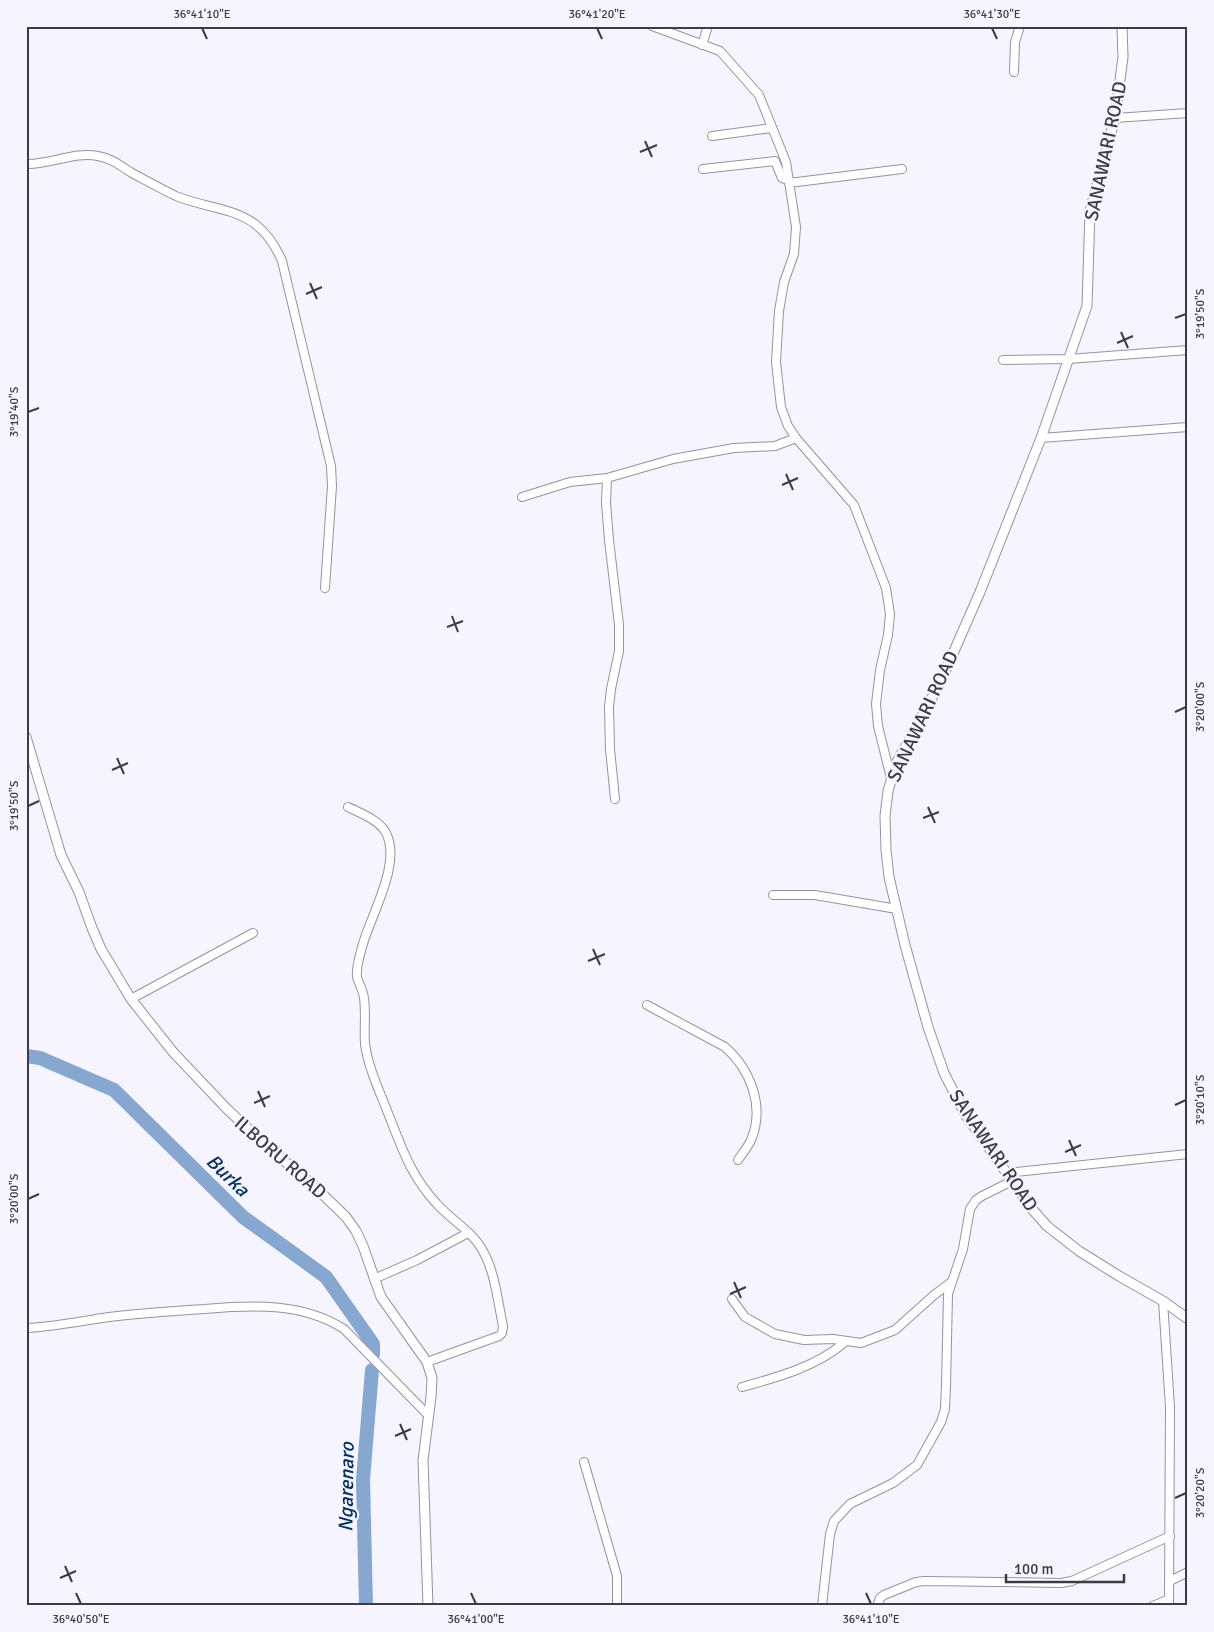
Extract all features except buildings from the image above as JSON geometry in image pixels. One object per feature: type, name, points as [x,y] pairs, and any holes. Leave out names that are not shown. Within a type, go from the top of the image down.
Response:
[{"type":"street","points":[[652,26],[720,51],[759,95],[786,162],[796,227],[794,254],[784,282],[779,311],[776,362],[781,407],[788,426],[796,438],[854,505],[886,588],[890,614],[876,704],[878,726],[891,778]]},
{"type":"street","points":[[702,45],[708,26]]},
{"type":"street","points":[[1014,72],[1015,42],[1020,26]]},
{"type":"street","name":"SANAWARI ROAD","points":[[1122,26],[1123,58],[1115,118],[1090,210],[1087,306],[1041,438],[983,584],[940,683],[925,714],[899,758],[891,778],[888,791],[885,835],[887,863],[911,968],[944,1073],[965,1114],[1035,1213],[1056,1233],[1094,1260],[1163,1301],[1188,1319]]},
{"type":"street","points":[[1115,118],[1188,113]]},
{"type":"street","points":[[712,136],[772,128]]},
{"type":"street","points":[[26,164],[91,155],[107,158],[175,195],[227,210],[245,218],[263,231],[271,241],[282,261],[331,466],[332,486],[325,588]]},
{"type":"street","points":[[703,169],[774,161],[782,178],[789,181],[902,168]]},
{"type":"street","points":[[1003,360],[1068,359],[1188,350]]},
{"type":"street","points":[[1041,438],[1188,427]]},
{"type":"street","points":[[522,496],[570,482],[606,478],[673,458],[734,448],[775,446],[796,438]]},
{"type":"street","points":[[606,478],[609,540],[619,625],[619,651],[610,689],[609,707],[609,733],[615,798]]},
{"type":"street","name":"ILBORU ROAD","points":[[26,737],[61,855],[79,892],[101,949],[131,999],[173,1052],[231,1113],[314,1186],[346,1217],[356,1231],[363,1246],[377,1290],[386,1306],[427,1362],[432,1378],[423,1471],[428,1606]]},
{"type":"street","points":[[348,807],[370,817],[386,832],[390,850],[389,871],[377,910],[363,944],[357,974],[364,999],[366,1051],[378,1090],[410,1169],[438,1206],[468,1233],[484,1253],[504,1326],[502,1333],[427,1362]]},
{"type":"street","points":[[773,895],[815,895],[897,909]]},
{"type":"street","points":[[131,999],[253,933]]},
{"type":"street","points":[[647,1005],[725,1047],[736,1057],[747,1075],[756,1096],[756,1121],[751,1141],[738,1160]]},
{"type":"street","points":[[1006,1173],[1188,1154]]},
{"type":"street","points":[[822,1606],[830,1534],[834,1522],[850,1504],[893,1483],[917,1465],[941,1422],[945,1409],[948,1294],[962,1249],[972,1205],[982,1196],[1012,1181]]},
{"type":"street","points":[[374,1279],[417,1260],[468,1233]]},
{"type":"street","points":[[732,1299],[745,1317],[775,1334],[804,1340],[833,1339],[861,1343],[895,1330],[934,1295],[952,1282]]},
{"type":"street","points":[[1153,1606],[1169,1602],[1170,1582],[1170,1386],[1163,1301]]},
{"type":"street","points":[[26,1328],[56,1326],[108,1317],[248,1305],[298,1310],[332,1322],[344,1329],[428,1415]]},
{"type":"street","points":[[742,1387],[785,1375],[804,1367],[845,1342]]},
{"type":"street","points":[[584,1462],[617,1576],[617,1606]]},
{"type":"street","points":[[877,1606],[880,1598],[884,1595],[916,1582],[1061,1583],[1072,1581],[1170,1536]]},
{"type":"street","points":[[1170,1582],[1188,1572]]},
{"type":"waterway","name":"Burka","points":[[26,1056],[40,1058],[114,1090],[243,1217],[326,1277],[373,1344],[373,1354]]},
{"type":"waterway","name":"Ngarenaro","points":[[366,1606],[363,1480],[372,1370]]}]
